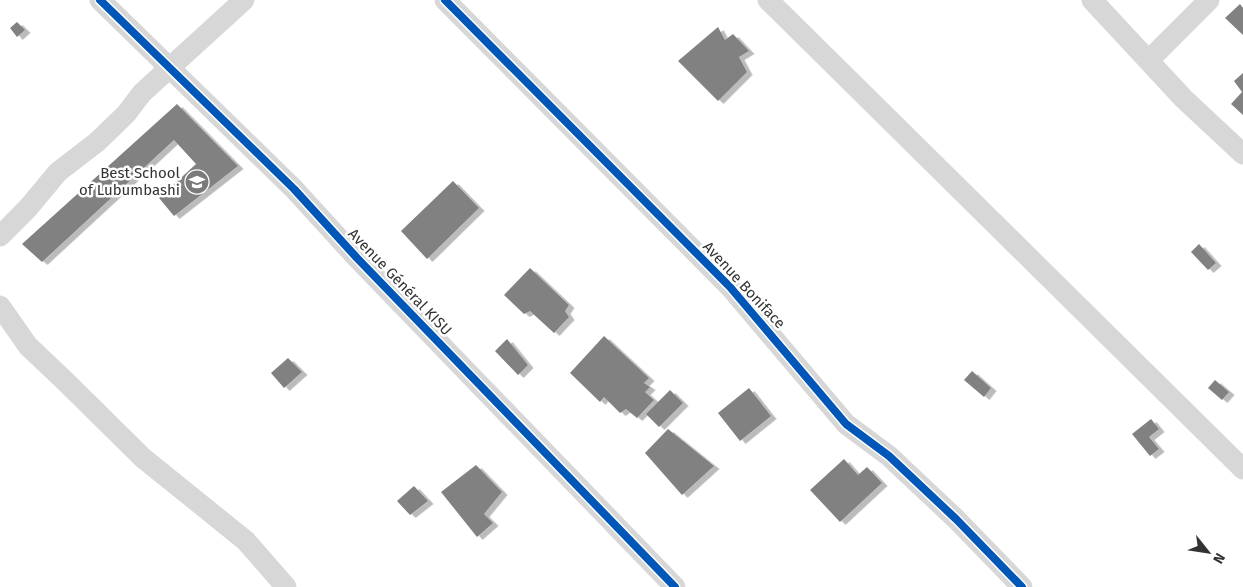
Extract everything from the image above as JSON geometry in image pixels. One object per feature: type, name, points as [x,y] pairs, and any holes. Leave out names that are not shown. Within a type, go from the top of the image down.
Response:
[{"type":"street","name":"Avenue Général KISU","points":[[100,0],[294,189],[357,258],[676,587]]},
{"type":"street","points":[[0,236],[28,208],[58,172],[97,142],[126,114],[142,93],[170,70],[244,0]]},
{"type":"street","name":"Avenue Boniface","points":[[445,0],[730,287],[846,424],[889,456],[956,519],[1022,587]]},
{"type":"street","points":[[768,0],[1243,469]]},
{"type":"street","points":[[1092,0],[1184,99],[1243,154]]},
{"type":"street","points":[[1148,60],[1209,0]]},
{"type":"street","points":[[0,306],[28,346],[143,458],[246,541],[286,587]]},
{"type":"building","points":[[1240,4],[1243,8],[1243,35],[1225,18]]},
{"type":"building","points":[[17,22],[25,30],[17,37],[10,28]]},
{"type":"building","points":[[718,27],[725,40],[733,34],[749,51],[739,57],[747,72],[718,101],[678,61]]},
{"type":"building","points":[[1243,73],[1243,115],[1231,104],[1242,92],[1234,81]]},
{"type":"building","name":"Best School of Lubumbashi","points":[[177,104],[238,166],[174,216],[159,198],[196,164],[174,140],[42,262],[22,244]]},
{"type":"building","points":[[453,181],[479,208],[427,259],[401,231]]},
{"type":"building","points":[[1199,244],[1216,263],[1208,270],[1191,252]]},
{"type":"building","points":[[530,268],[569,305],[565,311],[569,317],[554,333],[530,311],[524,314],[504,295]]},
{"type":"building","points":[[604,336],[649,378],[644,383],[650,387],[645,392],[654,400],[637,418],[626,409],[620,413],[604,397],[600,402],[570,373]]},
{"type":"building","points":[[507,339],[528,365],[518,375],[495,351]]},
{"type":"building","points":[[288,358],[302,372],[284,388],[271,373]]},
{"type":"building","points":[[972,371],[991,388],[984,397],[964,380]]},
{"type":"building","points":[[1215,380],[1229,392],[1222,400],[1208,388]]},
{"type":"building","points":[[749,388],[771,416],[740,441],[718,413]]},
{"type":"building","points":[[670,390],[683,403],[659,427],[646,414]]},
{"type":"building","points":[[1151,419],[1159,429],[1149,437],[1159,449],[1150,456],[1132,434]]},
{"type":"building","points":[[668,429],[714,466],[682,495],[645,453]]},
{"type":"building","points":[[844,459],[858,475],[867,467],[882,483],[840,522],[810,490]]},
{"type":"building","points":[[476,465],[502,492],[484,514],[493,523],[477,537],[441,492]]},
{"type":"building","points":[[414,486],[428,501],[410,515],[397,501]]},
{"type":"cycle path","points":[[100,0],[294,189],[357,258],[675,587]]},
{"type":"cycle path","points":[[445,0],[730,287],[846,424],[889,456],[956,519],[1022,587]]},
{"type":"place","name":"Best School of Lubumbashi","points":[[197,182]]}]
